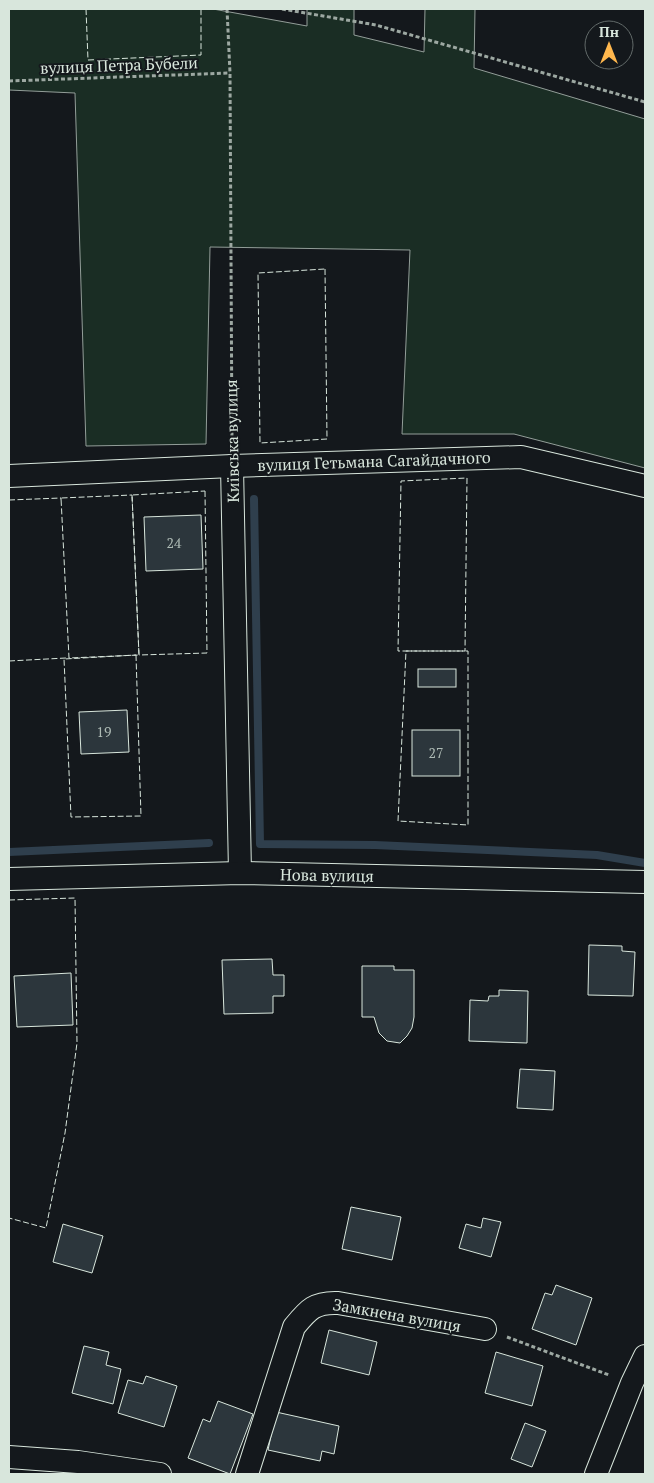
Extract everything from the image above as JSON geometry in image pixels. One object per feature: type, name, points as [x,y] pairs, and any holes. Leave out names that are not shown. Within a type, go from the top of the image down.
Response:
[{"type":"street","name":"вулиця Гетьмана Сагайдачного","points":[[9,476],[232,466],[521,457],[645,486]]},
{"type":"street","name":"Київська вулиця","points":[[232,466],[240,873]]},
{"type":"street","name":"Нова вулиця","points":[[9,879],[240,873],[645,882]]},
{"type":"street","name":"Замкнена вулиця","points":[[247,1474],[294,1327],[308,1310],[325,1303],[338,1303],[485,1329]]},
{"type":"street","points":[[596,1474],[645,1356]]},
{"type":"street","points":[[9,1457],[78,1462],[160,1474]]},
{"type":"path","name":"Київська вулиця","points":[[227,9],[230,73],[232,466]]},
{"type":"path","points":[[282,9],[376,25],[645,102]]},
{"type":"path","name":"вулиця Петра Бубели","points":[[9,81],[230,73]]},
{"type":"path","points":[[485,1329],[632,1384]]},
{"type":"green space","points":[[9,9],[213,9],[307,26],[307,9],[354,9],[354,35],[424,52],[425,9],[475,9],[474,68],[645,119],[645,468],[514,434],[402,434],[410,250],[210,247],[206,444],[86,446],[75,93],[9,90]]},
{"type":"building","points":[[201,515],[203,569],[146,571],[144,517]]},
{"type":"building","points":[[418,669],[456,669],[456,687],[418,687]]},
{"type":"building","points":[[127,710],[129,752],[81,754],[79,712]]},
{"type":"building","points":[[412,730],[460,730],[460,776],[412,776]]},
{"type":"building","points":[[589,945],[622,946],[622,951],[635,952],[633,996],[588,995]]},
{"type":"building","points":[[272,959],[273,975],[284,975],[284,996],[273,996],[273,1013],[224,1014],[222,960]]},
{"type":"building","points":[[362,966],[394,966],[394,970],[414,970],[414,1017],[412,1028],[400,1043],[387,1041],[379,1033],[374,1017],[362,1017]]},
{"type":"building","points":[[71,973],[73,1025],[17,1027],[14,976]]},
{"type":"building","points":[[499,990],[528,991],[527,1043],[469,1041],[470,1000],[488,1001],[489,996],[499,996]]},
{"type":"building","points":[[520,1069],[555,1071],[553,1110],[517,1108]]},
{"type":"building","points":[[351,1207],[401,1217],[392,1260],[342,1249]]},
{"type":"building","points":[[483,1218],[501,1222],[491,1257],[459,1248],[466,1224],[481,1228]]},
{"type":"building","points":[[63,1224],[103,1236],[92,1273],[53,1262]]},
{"type":"building","points":[[556,1285],[592,1298],[576,1345],[532,1329],[545,1293],[552,1295]]},
{"type":"building","points":[[329,1330],[377,1342],[369,1375],[321,1363]]},
{"type":"building","points":[[84,1346],[109,1352],[106,1365],[121,1369],[113,1404],[72,1393]]},
{"type":"building","points":[[496,1352],[543,1366],[532,1406],[485,1393]]},
{"type":"building","points":[[146,1376],[177,1386],[164,1427],[118,1413],[128,1380],[143,1384]]},
{"type":"building","points":[[218,1401],[253,1414],[230,1474],[188,1458],[203,1419],[210,1422]]},
{"type":"building","points":[[276,1412],[339,1426],[334,1454],[322,1451],[320,1461],[268,1450]]},
{"type":"building","points":[[525,1423],[546,1431],[532,1467],[511,1459]]},
{"type":"waterway","points":[[254,499],[260,844],[375,845],[597,855],[645,863]]},
{"type":"waterway","points":[[9,852],[209,843]]},
{"type":"fence","points":[[86,9],[88,60],[201,55],[201,9]]},
{"type":"fence","points":[[325,269],[327,439],[260,443],[258,273],[325,269]]},
{"type":"fence","points":[[467,478],[465,651],[398,651],[401,481],[467,478]]},
{"type":"fence","points":[[205,491],[207,653],[139,655],[132,495],[205,491]]},
{"type":"fence","points":[[132,495],[139,655],[69,658],[61,498],[132,495]]},
{"type":"fence","points":[[9,500],[61,498],[61,500]]},
{"type":"fence","points":[[406,651],[468,651],[468,825],[398,821],[406,651]]},
{"type":"fence","points":[[136,655],[141,816],[71,817],[64,659],[136,655]]},
{"type":"fence","points":[[9,661],[66,658]]},
{"type":"fence","points":[[9,900],[75,898],[77,1043],[65,1133],[46,1228],[9,1218]]}]
